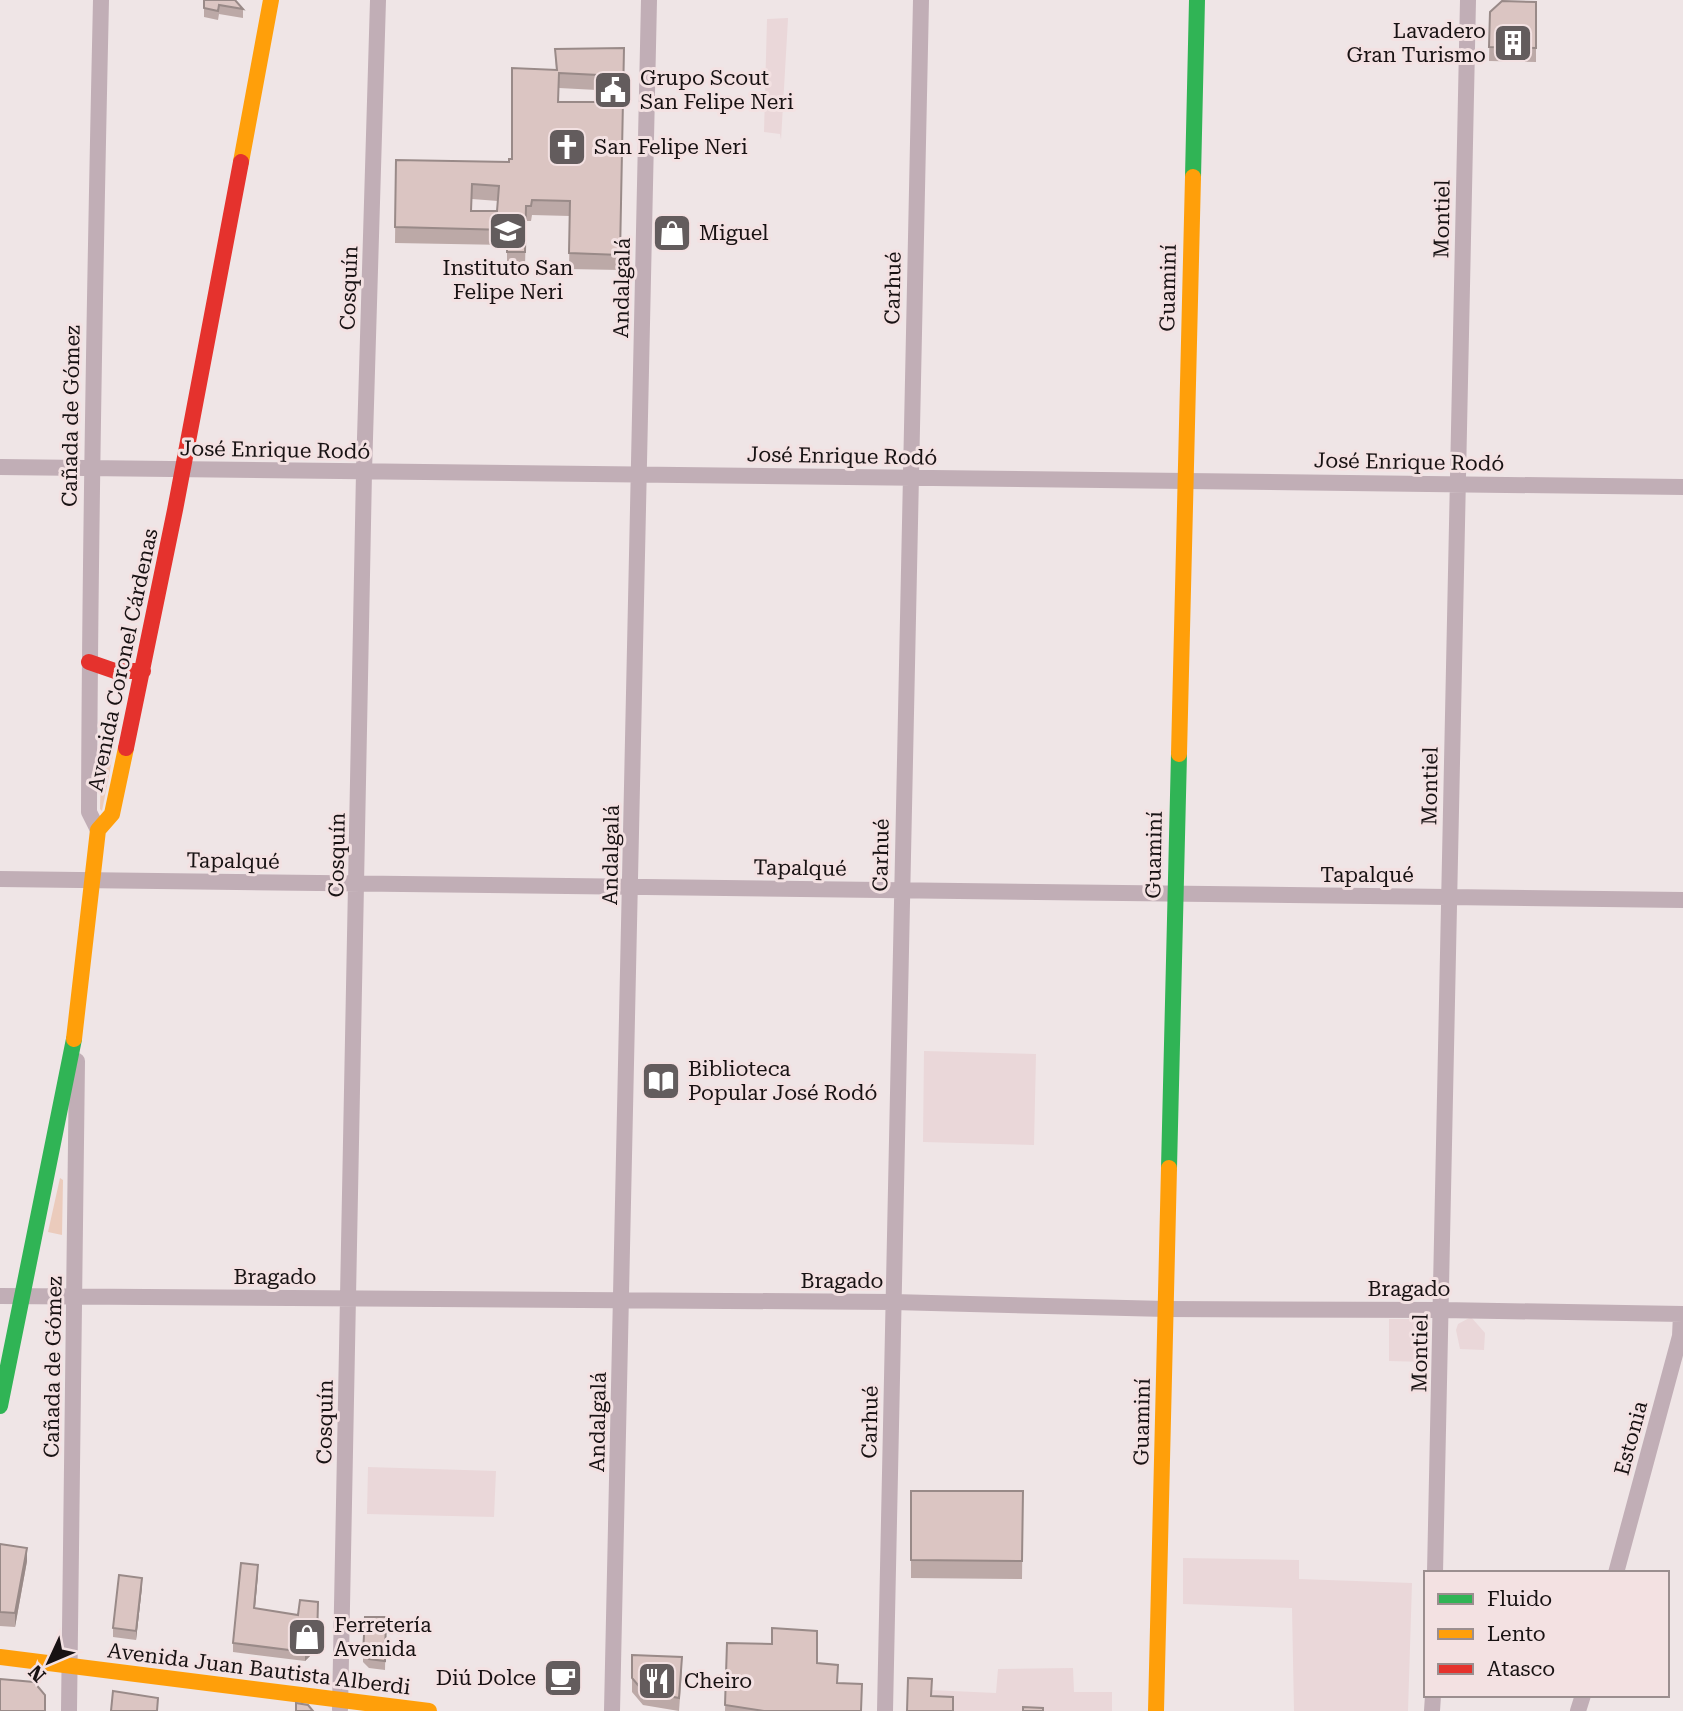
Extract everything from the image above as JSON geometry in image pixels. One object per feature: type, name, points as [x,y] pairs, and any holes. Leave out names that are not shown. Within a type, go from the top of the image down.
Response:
[{"type":"street","name":"Cañada de Gómez","points":[[98,830],[89,812],[89,662],[90,468],[101,0]]},
{"type":"street","name":"Avenida Coronel Cárdenas","points":[[0,1406],[77,1024],[98,830],[112,814],[143,671],[184,470],[271,0]]},
{"type":"street","name":"Cosquín","points":[[339,1705],[358,884],[364,472],[378,0]]},
{"type":"street","name":"Andalgalá","points":[[612,1711],[649,0]]},
{"type":"street","name":"Carhué","points":[[885,1711],[921,0]]},
{"type":"street","name":"Guaminí","points":[[1156,1711],[1197,0]]},
{"type":"street","name":"Montiel","points":[[1436,1571],[1468,0]]},
{"type":"street","name":"José Enrique Rodó","points":[[0,467],[1683,487]]},
{"type":"street","points":[[89,662],[115,671],[143,671]]},
{"type":"street","name":"Tapalqué","points":[[0,879],[1683,900]]},
{"type":"street","name":"Cañada de Gómez","points":[[69,1711],[77,1024]]},
{"type":"street","name":"Bragado","points":[[0,1296],[893,1302],[1166,1309],[1682,1314]]},
{"type":"street","name":"Estonia","points":[[1617,1571],[1681,1336],[1682,1314]]},
{"type":"street","name":"Avenida Juan Bautista Alberdi","points":[[0,1657],[339,1705],[429,1711]]},
{"type":"shaded area","points":[[788,18],[781,140],[780,134],[764,132],[767,19]]},
{"type":"shaded area","points":[[102,728],[118,729],[102,811],[100,809]]},
{"type":"shaded area","points":[[924,1051],[1036,1054],[1034,1145],[923,1142]]},
{"type":"shaded area","points":[[60,1178],[63,1180],[62,1235],[48,1232]]},
{"type":"shaded area","points":[[1471,1317],[1485,1333],[1484,1350],[1460,1349],[1456,1330],[1458,1324]]},
{"type":"shaded area","points":[[1389,1319],[1411,1319],[1423,1328],[1426,1334],[1426,1362],[1389,1361]]},
{"type":"shaded area","points":[[368,1467],[496,1471],[494,1517],[367,1514]]},
{"type":"shaded area","points":[[1183,1558],[1299,1560],[1299,1579],[1412,1583],[1408,1711],[1294,1711],[1292,1608],[1183,1604]]},
{"type":"shaded area","points":[[1073,1668],[1074,1692],[1112,1692],[1112,1711],[908,1711],[908,1689],[996,1693],[998,1669]]},
{"type":"building","points":[[204,0],[235,0],[243,9],[219,5],[218,11],[204,8]]},
{"type":"building","name":"Lavadero Gran Turismo","points":[[1502,1],[1536,2],[1536,48],[1489,47],[1490,12]]},
{"type":"building","points":[[624,48],[620,255],[569,253],[570,201],[532,200],[531,206],[526,206],[525,252],[507,252],[507,230],[395,227],[396,160],[509,162],[509,159],[512,159],[512,68],[557,70],[555,49]],"holes":[[[559,73],[598,75],[596,102],[558,102]],[[472,184],[499,186],[497,211],[471,211]]]},
{"type":"building","points":[[911,1491],[1023,1491],[1022,1561],[911,1560]]},
{"type":"building","points":[[0,1544],[27,1548],[15,1613],[0,1612]]},
{"type":"building","points":[[241,1563],[258,1565],[254,1608],[298,1615],[300,1600],[318,1602],[317,1640],[305,1652],[233,1643]]},
{"type":"building","points":[[119,1575],[142,1578],[136,1631],[113,1628]]},
{"type":"building","points":[[365,1617],[386,1617],[385,1661],[369,1659],[363,1653]]},
{"type":"building","points":[[772,1628],[817,1631],[817,1663],[838,1665],[837,1683],[862,1684],[861,1711],[764,1711],[725,1705],[727,1643],[772,1644]]},
{"type":"building","name":"Cheiro","points":[[632,1655],[682,1657],[679,1698],[643,1691],[632,1678]]},
{"type":"building","points":[[908,1678],[932,1679],[931,1696],[953,1697],[953,1711],[907,1711]]},
{"type":"building","points":[[0,1679],[34,1682],[45,1695],[45,1711],[0,1711]]},
{"type":"building","points":[[113,1691],[158,1698],[157,1711],[111,1711]]},
{"type":"building","points":[[296,1703],[308,1705],[313,1711],[296,1711]]},
{"type":"building","points":[[1023,1707],[1043,1708],[1043,1711],[1023,1711]]},
{"type":"traffic: fast","points":[[1193,177],[1197,0]]},
{"type":"traffic: fast","points":[[1169,1168],[1179,754]]},
{"type":"traffic: fast","points":[[0,1406],[74,1039]]},
{"type":"traffic: slow","points":[[241,162],[271,0]]},
{"type":"traffic: slow","points":[[1179,754],[1193,177]]},
{"type":"traffic: slow","points":[[74,1039],[98,830],[112,814],[126,748]]},
{"type":"traffic: slow","points":[[1156,1711],[1169,1168]]},
{"type":"traffic: slow","points":[[0,1657],[429,1711]]},
{"type":"traffic: jam","points":[[126,748],[175,510],[241,162]]},
{"type":"traffic: jam","points":[[89,662],[115,671],[143,671]]},
{"type":"place","name":"Lavadero Gran Turismo","points":[[1513,43]]},
{"type":"place","name":"Grupo Scout San Felipe Neri","points":[[613,90]]},
{"type":"place","name":"San Felipe Neri","points":[[567,147]]},
{"type":"place","name":"Instituto San Felipe Neri","points":[[508,231]]},
{"type":"place","name":"Miguel","points":[[672,233]]},
{"type":"place","name":"Biblioteca Popular José Rodó","points":[[661,1081]]},
{"type":"place","name":"Ferretería Avenida","points":[[307,1637]]},
{"type":"place","name":"Diú Dolce","points":[[563,1678]]},
{"type":"place","name":"Cheiro","points":[[657,1681]]}]
